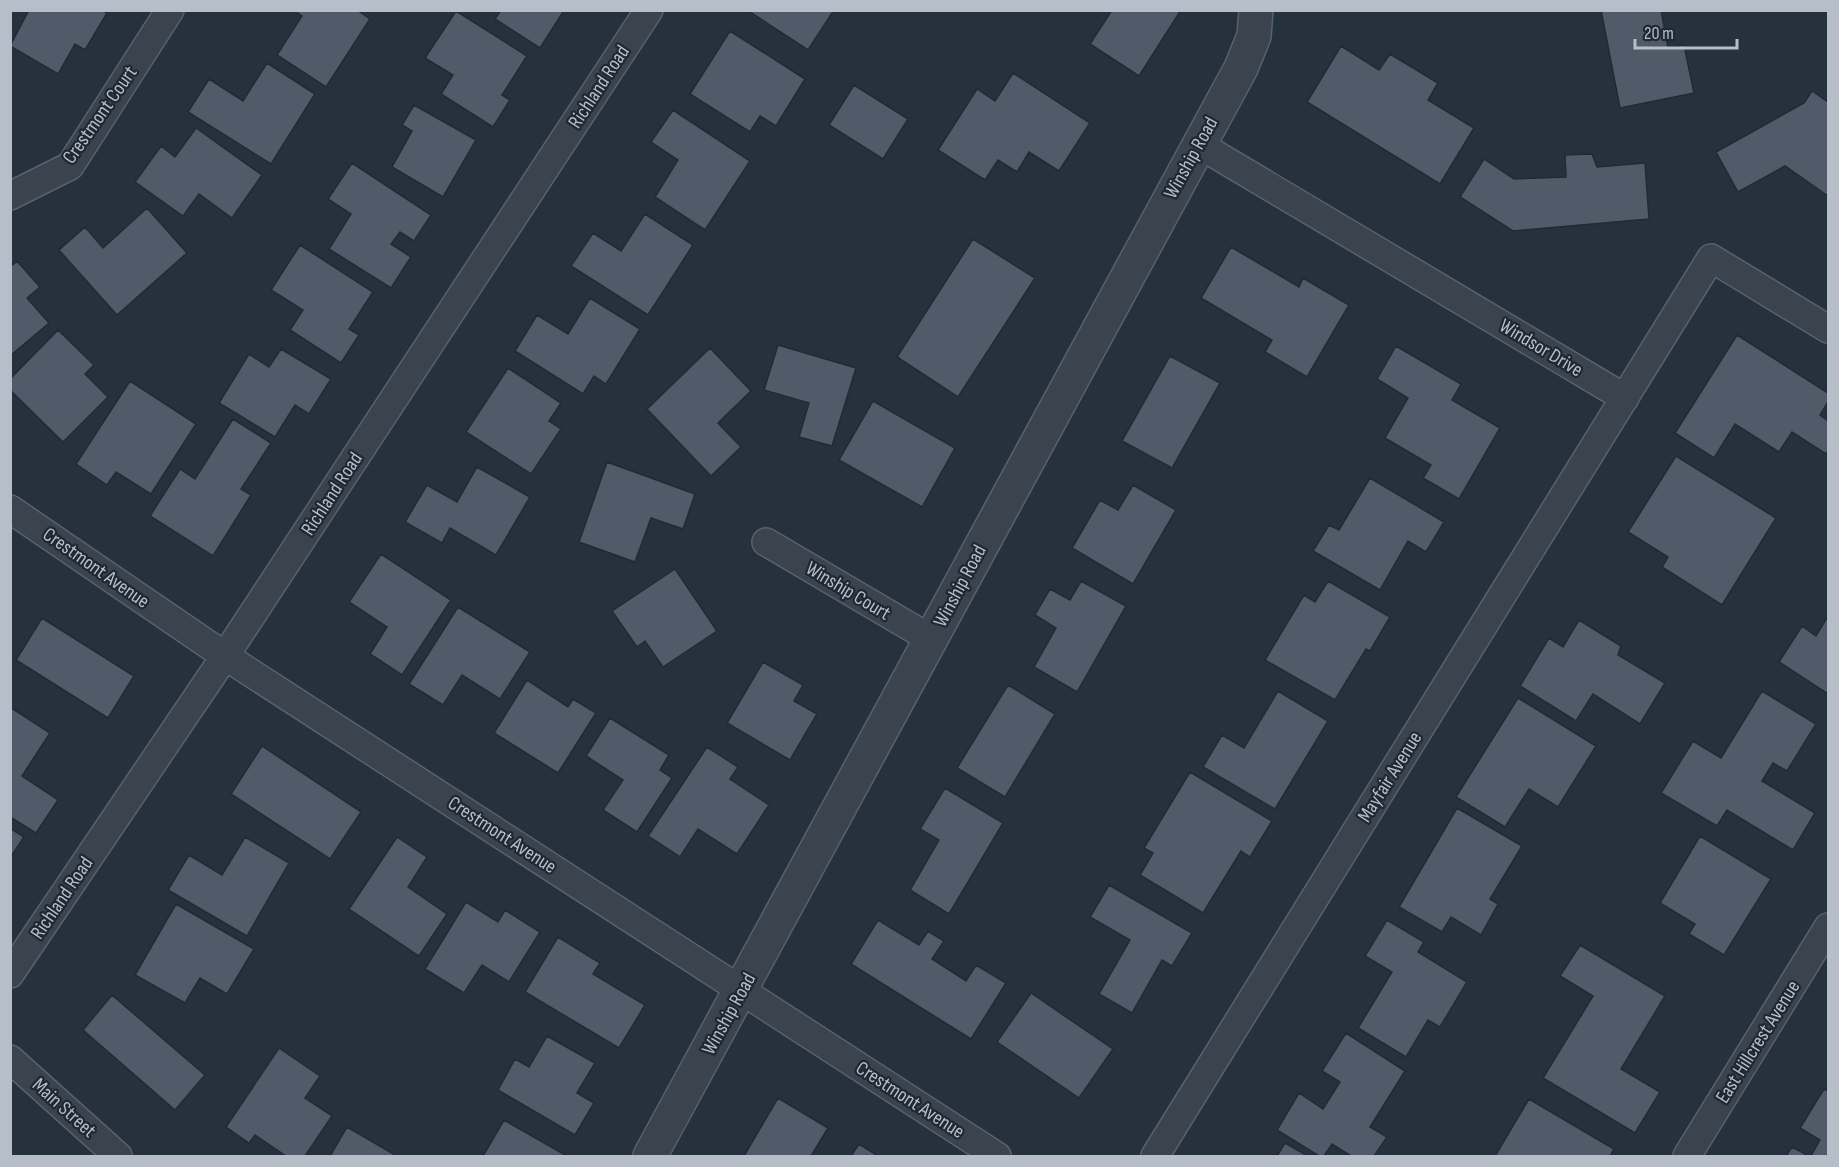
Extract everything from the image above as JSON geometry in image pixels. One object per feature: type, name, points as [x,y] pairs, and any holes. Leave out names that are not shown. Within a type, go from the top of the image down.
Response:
[{"type":"street","name":"Crestmont Court","points":[[10,196],[70,166],[170,10]]},
{"type":"street","name":"Richland Road","points":[[10,974],[225,656],[649,10]]},
{"type":"street","name":"Winship Road","points":[[650,1156],[742,991],[1241,68],[1254,36],[1256,10]]},
{"type":"street","name":"Windsor Drive","points":[[1198,144],[1625,398]]},
{"type":"street","points":[[1625,398],[1711,258],[1828,329]]},
{"type":"street","name":"Mayfair Avenue","points":[[1155,1156],[1625,398]]},
{"type":"street","name":"Crestmont Avenue","points":[[10,509],[225,656],[997,1156]]},
{"type":"street","name":"Winship Court","points":[[766,542],[931,639]]},
{"type":"street","name":"East Hillcrest Avenue","points":[[1687,1156],[1828,927]]},
{"type":"street","name":"Main Street","points":[[10,1059],[118,1156]]},
{"type":"building","points":[[29,10],[102,10],[107,13],[85,50],[75,44],[58,74],[10,46]]},
{"type":"building","points":[[294,10],[357,10],[370,19],[326,87],[277,55],[302,16]]},
{"type":"building","points":[[501,10],[561,10],[563,12],[540,48],[495,19]]},
{"type":"building","points":[[747,10],[834,10],[808,50]]},
{"type":"building","points":[[1112,10],[1181,10],[1139,76],[1090,44]]},
{"type":"building","points":[[1601,10],[1661,10],[1668,48],[1684,45],[1694,93],[1620,108]]},
{"type":"building","points":[[456,11],[527,56],[502,95],[510,100],[493,127],[441,94],[453,75],[425,58]]},
{"type":"building","points":[[730,31],[805,79],[776,126],[760,116],[750,132],[690,94]]},
{"type":"building","points":[[1341,46],[1379,70],[1390,54],[1438,83],[1428,100],[1474,128],[1440,184],[1307,102]]},
{"type":"building","points":[[267,63],[315,94],[271,164],[188,112],[209,79],[243,101]]},
{"type":"building","points":[[1013,73],[1090,123],[1059,171],[1029,152],[1017,172],[998,160],[985,180],[938,150],[977,89],[995,101]]},
{"type":"building","points":[[854,85],[908,119],[883,159],[829,125]]},
{"type":"building","points":[[1812,91],[1828,102],[1828,196],[1785,166],[1738,192],[1716,152],[1804,103]]},
{"type":"building","points":[[414,105],[476,140],[443,197],[392,167],[412,131],[402,125]]},
{"type":"building","points":[[673,110],[750,161],[705,230],[655,197],[678,160],[651,142]]},
{"type":"building","points":[[196,128],[262,175],[232,218],[199,194],[183,216],[135,182],[161,146],[175,157]]},
{"type":"building","points":[[1592,154],[1597,167],[1645,163],[1649,219],[1513,231],[1460,197],[1484,159],[1514,179],[1566,177],[1565,155]]},
{"type":"building","points":[[352,163],[431,215],[414,241],[400,232],[391,244],[411,257],[391,288],[329,249],[351,214],[328,199]]},
{"type":"building","points":[[147,208],[187,253],[117,315],[59,250],[85,227],[103,248]]},
{"type":"building","points":[[645,214],[693,245],[648,315],[571,266],[593,233],[621,251]]},
{"type":"building","points":[[973,239],[1035,278],[958,397],[897,357]]},
{"type":"building","points":[[300,245],[373,292],[349,329],[359,335],[341,363],[290,330],[303,310],[271,290]]},
{"type":"building","points":[[1231,247],[1299,287],[1303,278],[1349,305],[1307,377],[1265,352],[1272,340],[1201,298]]},
{"type":"building","points":[[17,261],[40,287],[27,298],[49,323],[10,356],[10,267]]},
{"type":"building","points":[[590,298],[640,329],[606,384],[594,376],[583,394],[515,351],[537,315],[568,334]]},
{"type":"building","points":[[58,330],[94,365],[85,374],[108,397],[63,442],[10,390],[10,379]]},
{"type":"building","points":[[1737,335],[1828,393],[1828,402],[1820,415],[1828,421],[1826,454],[1792,432],[1779,452],[1735,424],[1714,458],[1675,433]]},
{"type":"building","points":[[778,345],[856,368],[832,446],[799,437],[809,403],[764,390]]},
{"type":"building","points":[[1396,346],[1461,384],[1452,400],[1500,428],[1459,499],[1423,478],[1431,465],[1385,438],[1408,398],[1377,379]]},
{"type":"building","points":[[710,348],[751,391],[718,423],[741,447],[711,476],[647,409]]},
{"type":"building","points":[[281,349],[331,379],[309,414],[295,405],[275,437],[219,403],[249,354],[269,367]]},
{"type":"building","points":[[1170,356],[1220,383],[1172,468],[1122,441]]},
{"type":"building","points":[[508,368],[561,403],[549,421],[561,429],[531,474],[466,432]]},
{"type":"building","points":[[130,381],[196,424],[151,494],[116,472],[107,485],[76,464]]},
{"type":"building","points":[[873,401],[955,448],[922,507],[839,460]]},
{"type":"building","points":[[233,419],[271,443],[241,489],[251,495],[213,556],[150,516],[180,469],[195,479]]},
{"type":"building","points":[[1676,456],[1776,518],[1722,605],[1662,567],[1668,557],[1628,532]]},
{"type":"building","points":[[607,462],[695,494],[683,529],[651,518],[635,562],[579,542]]},
{"type":"building","points":[[477,467],[530,497],[496,555],[450,528],[442,543],[405,522],[427,485],[457,502]]},
{"type":"building","points":[[1370,478],[1444,522],[1426,552],[1408,541],[1380,590],[1313,551],[1329,525],[1339,530]]},
{"type":"building","points":[[1133,485],[1176,510],[1133,584],[1072,548],[1100,500],[1118,510]]},
{"type":"building","points":[[381,554],[451,600],[402,675],[370,654],[387,627],[349,602]]},
{"type":"building","points":[[675,569],[717,631],[663,667],[645,641],[637,647],[612,611]]},
{"type":"building","points":[[1081,581],[1126,606],[1077,692],[1034,667],[1056,628],[1035,615],[1050,589],[1070,600]]},
{"type":"building","points":[[1328,581],[1390,617],[1370,651],[1366,649],[1335,700],[1265,660],[1304,595],[1315,602]]},
{"type":"building","points":[[458,607],[530,652],[500,699],[462,675],[443,705],[409,684]]},
{"type":"building","points":[[1828,616],[1828,694],[1779,662],[1802,626],[1816,636]]},
{"type":"building","points":[[42,618],[134,676],[108,718],[16,660]]},
{"type":"building","points":[[1579,620],[1621,646],[1618,655],[1665,683],[1640,724],[1593,694],[1576,721],[1520,686],[1549,638],[1563,647]]},
{"type":"building","points":[[763,662],[803,685],[794,701],[817,714],[790,760],[727,723]]},
{"type":"building","points":[[527,680],[568,707],[573,699],[596,713],[558,773],[494,733]]},
{"type":"building","points":[[1008,685],[1055,714],[1005,797],[957,768]]},
{"type":"building","points":[[1278,691],[1328,721],[1275,809],[1203,767],[1222,735],[1244,748]]},
{"type":"building","points":[[1762,691],[1816,724],[1787,771],[1773,763],[1762,781],[1815,813],[1793,850],[1727,810],[1717,826],[1661,793],[1693,741],[1721,758]]},
{"type":"building","points":[[1518,698],[1596,746],[1558,807],[1529,789],[1505,827],[1456,797]]},
{"type":"building","points":[[10,707],[50,733],[22,776],[58,800],[36,833],[10,817]]},
{"type":"building","points":[[610,718],[669,755],[660,770],[672,778],[637,832],[603,810],[623,780],[586,756]]},
{"type":"building","points":[[262,746],[361,812],[330,859],[231,794]]},
{"type":"building","points":[[707,747],[738,767],[730,779],[769,805],[737,854],[698,829],[680,857],[648,836]]},
{"type":"building","points":[[1190,772],[1272,821],[1250,857],[1241,851],[1203,913],[1140,875],[1153,853],[1144,848]]},
{"type":"building","points":[[945,788],[1003,823],[949,914],[910,890],[939,840],[920,829]]},
{"type":"building","points":[[1457,808],[1522,846],[1490,899],[1498,904],[1481,935],[1451,917],[1442,932],[1399,907]]},
{"type":"building","points":[[10,828],[24,837],[10,858]]},
{"type":"building","points":[[1700,836],[1771,879],[1724,955],[1689,934],[1695,924],[1660,903]]},
{"type":"building","points":[[245,837],[289,863],[247,936],[168,890],[189,855],[222,875]]},
{"type":"building","points":[[397,837],[427,857],[408,887],[447,914],[419,956],[349,909]]},
{"type":"building","points":[[1109,885],[1192,933],[1172,966],[1162,960],[1132,1013],[1099,994],[1130,940],[1090,917]]},
{"type":"building","points":[[466,902],[498,922],[505,910],[540,932],[509,982],[482,965],[464,993],[425,969]]},
{"type":"building","points":[[176,904],[254,949],[227,994],[200,978],[185,1003],[135,975]]},
{"type":"building","points":[[878,920],[919,945],[928,931],[944,941],[932,959],[966,981],[976,965],[1006,983],[971,1039],[851,964]]},
{"type":"building","points":[[1387,920],[1424,942],[1418,952],[1467,982],[1440,1027],[1428,1020],[1406,1057],[1358,1028],[1392,972],[1365,956]]},
{"type":"building","points":[[558,937],[600,963],[593,974],[645,1005],[619,1048],[525,992]]},
{"type":"building","points":[[1580,945],[1665,996],[1621,1069],[1660,1092],[1635,1133],[1543,1078],[1593,996],[1560,976]]},
{"type":"building","points":[[1031,993],[1113,1049],[1079,1098],[997,1042]]},
{"type":"building","points":[[112,995],[205,1075],[175,1110],[83,1030]]},
{"type":"building","points":[[1346,1033],[1405,1071],[1370,1127],[1387,1137],[1374,1156],[1351,1156],[1332,1144],[1324,1156],[1319,1156],[1277,1130],[1299,1093],[1323,1109],[1340,1082],[1322,1071]]},
{"type":"building","points":[[547,1036],[595,1063],[577,1093],[594,1103],[575,1135],[498,1090],[515,1059],[529,1067]]},
{"type":"building","points":[[279,1048],[320,1076],[305,1098],[332,1116],[305,1156],[286,1156],[255,1135],[249,1143],[226,1127]]},
{"type":"building","points":[[1824,1089],[1828,1091],[1828,1156],[1811,1156],[1820,1140],[1800,1128]]},
{"type":"building","points":[[778,1098],[828,1128],[811,1156],[744,1156]]},
{"type":"building","points":[[1529,1099],[1614,1149],[1610,1156],[1495,1156]]},
{"type":"building","points":[[504,1120],[567,1156],[483,1156]]},
{"type":"building","points":[[347,1127],[397,1156],[330,1156]]},
{"type":"building","points":[[1285,1143],[1308,1156],[1277,1156]]},
{"type":"building","points":[[859,1144],[878,1156],[851,1156]]},
{"type":"building","points":[[1792,1147],[1809,1156],[1786,1156]]}]
